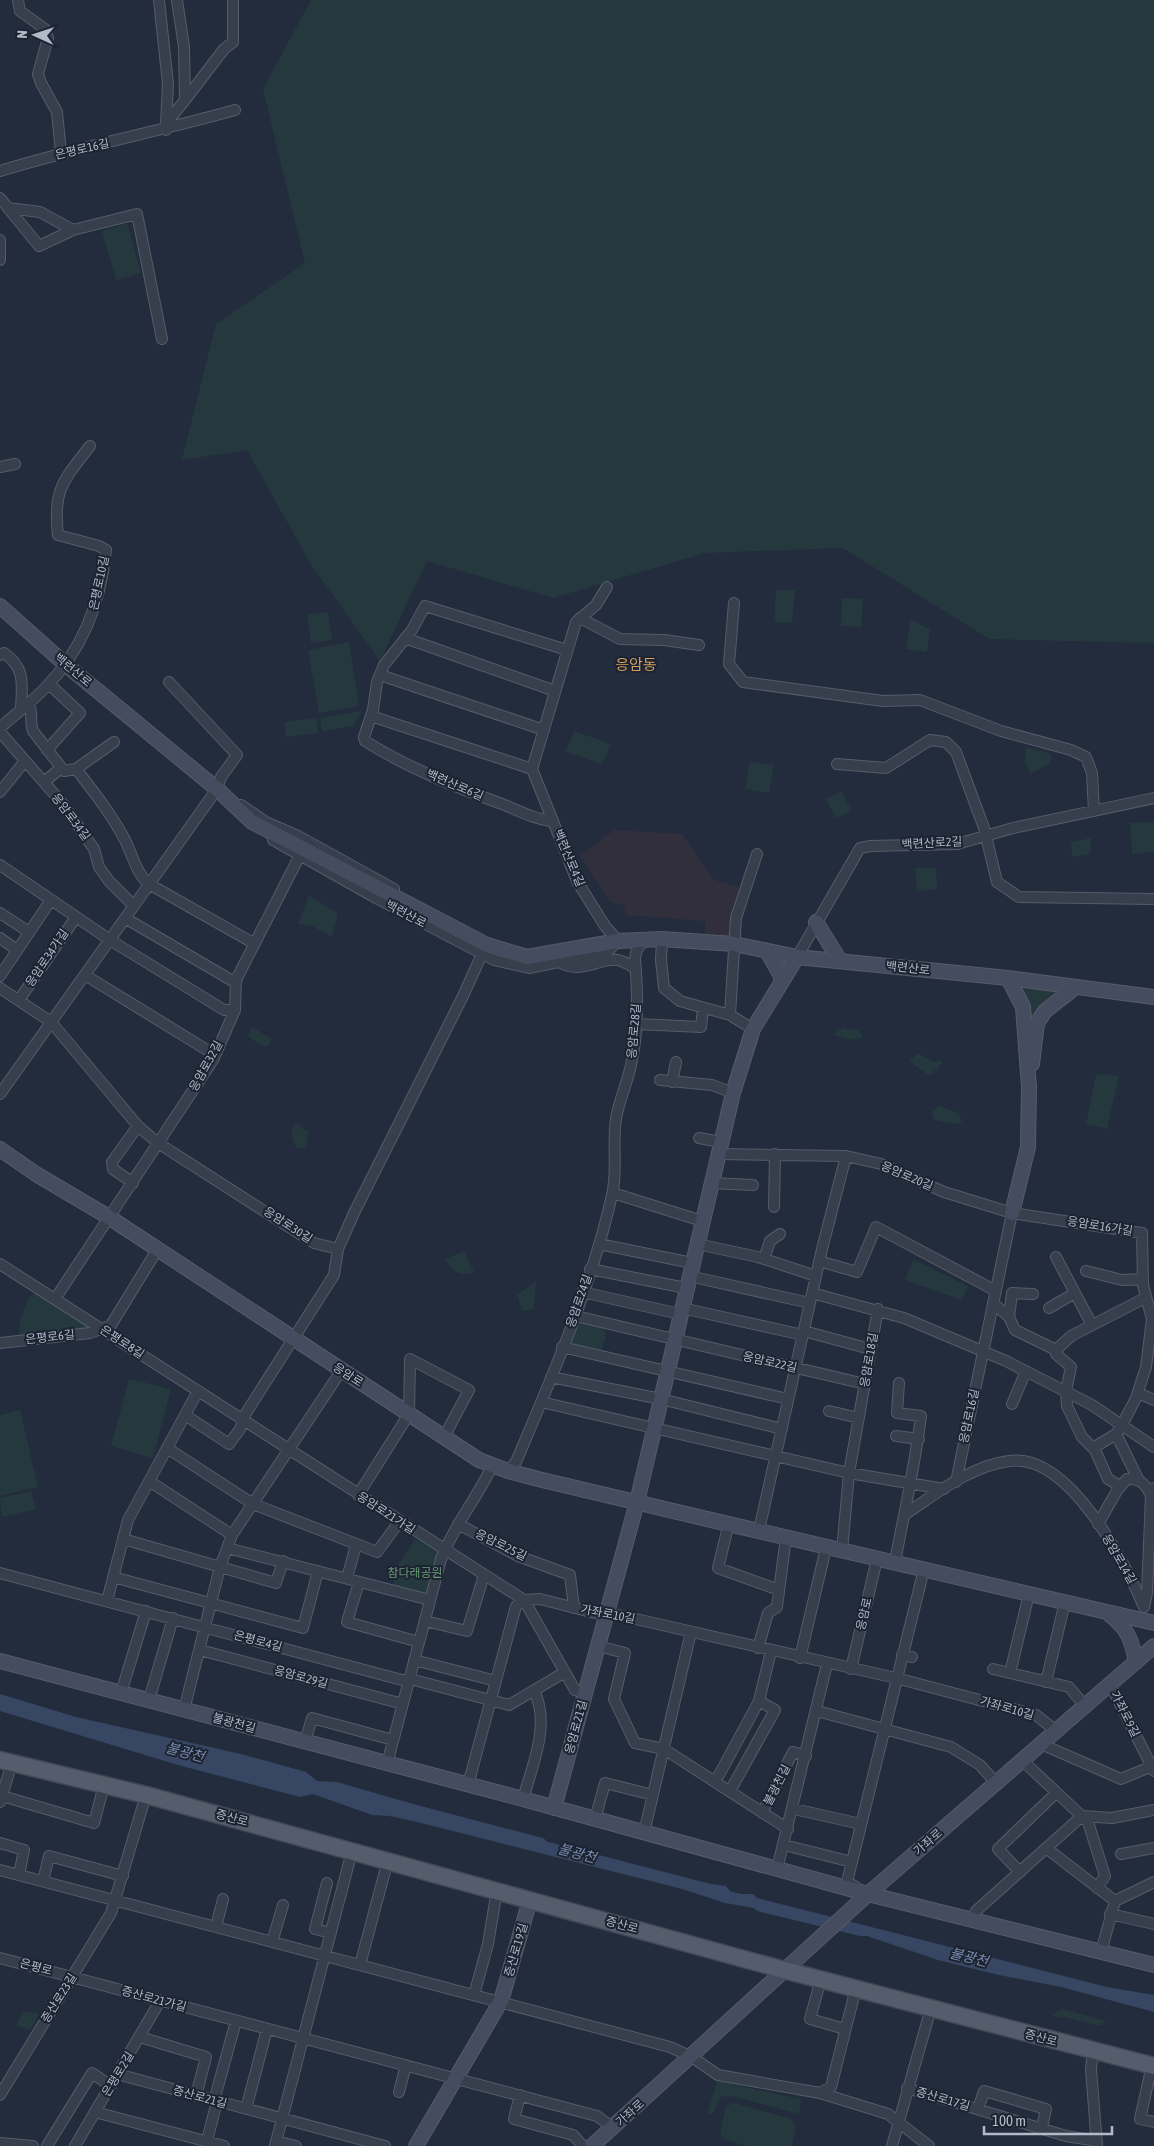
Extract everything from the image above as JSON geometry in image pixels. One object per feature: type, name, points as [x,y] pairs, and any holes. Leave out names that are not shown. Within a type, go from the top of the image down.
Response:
[{"type":"main road","name":"백련산로","points":[[0,606],[66,664],[217,789],[252,822],[487,945],[528,957],[560,957],[618,941],[662,939],[734,944],[768,953],[797,957],[1008,978],[1154,997]]},
{"type":"main road","points":[[816,922],[840,961]]},
{"type":"main road","points":[[768,953],[780,974],[782,982]]},
{"type":"main road","points":[[637,1502],[733,1093],[752,1030],[797,957]]},
{"type":"main road","points":[[1008,978],[1023,1007],[1029,1087],[1028,1147],[1012,1213]]},
{"type":"main road","points":[[1029,1087],[1037,1023],[1044,1011],[1076,987]]},
{"type":"main road","name":"응암로","points":[[0,1149],[36,1174],[110,1218],[341,1371],[480,1460],[508,1471],[759,1530],[826,1548],[895,1562],[1108,1612],[1146,1617]]},
{"type":"main road","name":"응암로21길","points":[[554,1808],[637,1502]]},
{"type":"main road","points":[[1108,1612],[1130,1634],[1136,1662]]},
{"type":"main road","name":"가좌로","points":[[592,2146],[692,2057],[864,1897],[1154,1646]]},
{"type":"main road","name":"불광천길","points":[[0,1661],[522,1799],[777,1870],[864,1897],[972,1920],[1154,1965]]},
{"type":"main road","name":"증산로","points":[[6,1761],[146,1795],[784,1970],[1093,2052],[1153,2066]]},
{"type":"main road","name":"증산로19길","points":[[416,2146],[501,2001],[530,1900]]},
{"type":"street","points":[[18,0],[20,11],[45,29],[48,38],[38,74],[57,112],[61,154]]},
{"type":"street","points":[[159,0],[168,84],[166,130]]},
{"type":"street","points":[[177,0],[184,47],[185,100]]},
{"type":"street","points":[[166,130],[169,120],[224,49],[234,42],[233,0]]},
{"type":"street","name":"은평로16길","points":[[0,171],[61,154],[166,130],[235,110]]},
{"type":"street","points":[[0,198],[39,246],[73,230],[137,214],[162,339]]},
{"type":"street","points":[[8,208],[40,212],[73,230]]},
{"type":"street","points":[[0,240],[0,260]]},
{"type":"street","name":"은평로10길","points":[[0,728],[49,684],[66,664],[83,637],[98,600],[106,550],[99,546],[58,535],[55,510],[59,491],[67,476],[90,446]]},
{"type":"street","points":[[0,467],[14,464]]},
{"type":"street","points":[[567,650],[425,606],[405,638],[384,665],[371,716],[532,769],[576,622],[596,605],[607,587]]},
{"type":"street","points":[[734,603],[729,664],[743,682],[883,701],[920,700],[1001,731],[1071,750],[1086,758],[1092,773],[1094,811]]},
{"type":"street","points":[[580,618],[620,639],[664,640],[699,645]]},
{"type":"street","points":[[405,638],[555,691]]},
{"type":"street","points":[[0,655],[4,653],[16,661],[20,670],[25,706],[32,708],[31,726],[61,768],[70,772],[114,742]]},
{"type":"street","points":[[380,675],[544,730]]},
{"type":"street","points":[[0,1094],[217,789],[221,777],[237,755],[169,682]]},
{"type":"street","points":[[47,750],[80,713],[49,684]]},
{"type":"street","name":"백련산로6길","points":[[371,716],[364,737],[365,741],[393,758],[534,817],[554,821]]},
{"type":"street","name":"응암로34길","points":[[0,732],[44,782],[84,832],[94,849],[99,867],[109,881],[134,906]]},
{"type":"street","points":[[837,764],[886,768],[930,740],[946,742],[956,752],[986,836],[997,882],[1019,897],[1154,900]]},
{"type":"street","points":[[0,792],[25,761]]},
{"type":"street","points":[[44,782],[61,768]]},
{"type":"street","points":[[76,769],[108,812],[125,840],[141,877],[149,884],[255,944]]},
{"type":"street","name":"백련산로4길","points":[[532,769],[577,881],[605,926],[618,941]]},
{"type":"street","name":"백련산로","points":[[217,789],[243,823],[494,960],[529,968],[560,957]]},
{"type":"street","name":"백련산로2길","points":[[797,957],[860,848],[956,844],[1154,798]]},
{"type":"street","points":[[730,1015],[734,944],[740,902],[757,854]]},
{"type":"street","name":"응암로32길","points":[[55,1300],[215,1055],[235,1010],[236,983],[300,855]]},
{"type":"street","points":[[0,865],[110,940],[224,1010],[235,1010]]},
{"type":"street","points":[[0,976],[51,900]]},
{"type":"street","points":[[0,913],[29,932]]},
{"type":"street","name":"응암로34가길","points":[[19,1000],[76,916]]},
{"type":"street","points":[[125,918],[236,983]]},
{"type":"street","points":[[0,938],[18,950]]},
{"type":"street","points":[[662,939],[661,960],[664,988],[680,1001],[730,1015],[752,1030]]},
{"type":"street","name":"응암로28길","points":[[615,1121],[621,1093],[631,1066],[637,1024],[636,952],[643,940]]},
{"type":"street","points":[[185,1415],[229,1444],[334,1274],[338,1249],[354,1213],[463,996],[482,954]]},
{"type":"street","points":[[560,957],[569,967],[579,968],[618,960],[636,969]]},
{"type":"street","points":[[85,974],[215,1055]]},
{"type":"street","name":"응암로34가길","points":[[0,988],[51,1022]]},
{"type":"street","points":[[637,1024],[701,1027],[702,1008]]},
{"type":"street","points":[[51,1022],[138,1126],[158,1143]]},
{"type":"street","points":[[672,1082],[676,1062]]},
{"type":"street","points":[[660,1080],[712,1086],[733,1093]]},
{"type":"street","name":"응암로24길","points":[[508,1471],[516,1462],[541,1402],[600,1244],[613,1192],[615,1121]]},
{"type":"street","points":[[133,1183],[113,1169],[112,1162],[138,1126]]},
{"type":"street","points":[[699,1138],[720,1148],[776,1154],[846,1156],[819,1261],[759,1530]]},
{"type":"street","name":"응암로30길","points":[[158,1143],[231,1188],[314,1243],[338,1249]]},
{"type":"street","points":[[774,1207],[776,1154]]},
{"type":"street","name":"응암로20길","points":[[846,1156],[881,1164],[944,1192],[1012,1213]]},
{"type":"street","points":[[711,1182],[753,1185]]},
{"type":"street","points":[[613,1192],[702,1221]]},
{"type":"street","name":"응암로16가길","points":[[1012,1213],[1142,1233],[1145,1298]]},
{"type":"street","name":"응암로16길","points":[[956,1482],[1012,1213]]},
{"type":"street","points":[[819,1261],[857,1272],[876,1227],[996,1291]]},
{"type":"street","points":[[764,1259],[770,1241],[780,1234]]},
{"type":"street","points":[[600,1244],[689,1276],[810,1303]]},
{"type":"street","points":[[697,1244],[764,1259],[816,1276]]},
{"type":"street","points":[[100,1328],[111,1324],[157,1250]]},
{"type":"street","points":[[1056,1257],[1092,1325]]},
{"type":"street","name":"은평로8길","points":[[0,1264],[289,1450]]},
{"type":"street","points":[[590,1269],[689,1276]]},
{"type":"street","points":[[1086,1271],[1122,1280],[1143,1282],[1154,1290]]},
{"type":"street","points":[[582,1292],[803,1333],[870,1349]]},
{"type":"street","points":[[812,1293],[878,1309],[983,1351],[1066,1390],[1119,1430],[1154,1447]]},
{"type":"street","points":[[1009,1317],[1012,1293],[1033,1294]]},
{"type":"street","points":[[1050,1308],[1075,1293]]},
{"type":"street","points":[[1056,1350],[1071,1336],[1145,1298],[1152,1315],[1150,1374],[1119,1430],[1093,1448]]},
{"type":"street","points":[[993,1303],[1009,1317],[1015,1330],[1056,1350],[1056,1354],[1071,1367],[1066,1390],[1067,1406],[1082,1438],[1093,1448],[1108,1479],[1120,1486],[1127,1479],[1139,1481]]},
{"type":"street","name":"응암로18길","points":[[842,1551],[849,1473],[878,1309]]},
{"type":"street","name":"응암로22길","points":[[573,1318],[580,1317],[865,1384]]},
{"type":"street","name":"은평로6길","points":[[0,1343],[90,1333],[100,1328]]},
{"type":"street","points":[[562,1347],[788,1399]]},
{"type":"street","points":[[358,1495],[408,1414],[410,1359],[469,1390],[444,1437]]},
{"type":"street","points":[[184,1710],[220,1567],[232,1535],[341,1371]]},
{"type":"street","points":[[1012,1404],[1026,1371]]},
{"type":"street","points":[[551,1377],[661,1399],[782,1429]]},
{"type":"street","points":[[895,1562],[922,1416],[897,1413],[899,1383]]},
{"type":"street","points":[[107,1601],[128,1520],[198,1391]]},
{"type":"street","points":[[1138,1393],[1154,1400]]},
{"type":"street","points":[[541,1402],[849,1473],[944,1489]]},
{"type":"street","points":[[828,1411],[859,1418]]},
{"type":"street","name":"응암로14길","points":[[1119,1430],[1139,1481],[1153,1492],[1146,1617]]},
{"type":"street","points":[[896,1436],[919,1438]]},
{"type":"street","points":[[167,1448],[254,1504],[259,1504],[356,1545],[378,1552],[399,1522]]},
{"type":"street","name":"응암로21가길","points":[[289,1450],[399,1522],[524,1600],[575,1690],[586,1693]]},
{"type":"street","points":[[904,1514],[956,1482],[995,1464],[1011,1460],[1027,1462],[1064,1480],[1098,1524]]},
{"type":"street","points":[[387,1764],[444,1550],[485,1482],[493,1464]]},
{"type":"street","points":[[149,1481],[232,1535]]},
{"type":"street","name":"응암로14길","points":[[1120,1486],[1098,1524],[1129,1572],[1146,1617]]},
{"type":"street","points":[[729,1523],[718,1568],[779,1590]]},
{"type":"street","name":"응암로25길","points":[[458,1524],[518,1556],[570,1575],[574,1608]]},
{"type":"street","points":[[758,1648],[768,1613],[777,1607],[786,1537]]},
{"type":"street","points":[[123,1538],[276,1582],[283,1561]]},
{"type":"street","points":[[347,1578],[356,1545]]},
{"type":"street","points":[[227,1548],[430,1600]]},
{"type":"street","points":[[800,1658],[826,1548]]},
{"type":"street","name":"응암로","points":[[852,1669],[877,1559]]},
{"type":"street","points":[[884,1728],[896,1678],[906,1653],[924,1569]]},
{"type":"street","points":[[113,1577],[303,1628],[318,1571]]},
{"type":"street","points":[[425,1621],[467,1631],[484,1575]]},
{"type":"street","name":"은평로4길","points":[[1,1576],[146,1611],[409,1681]]},
{"type":"street","points":[[359,1582],[347,1622],[419,1642]]},
{"type":"street","points":[[1010,1674],[1028,1594]]},
{"type":"street","name":"가좌로10길","points":[[524,1600],[540,1599],[896,1678],[1036,1715],[1056,1732]]},
{"type":"street","points":[[468,1785],[516,1606],[524,1600]]},
{"type":"street","points":[[1046,1682],[1065,1602]]},
{"type":"street","points":[[121,1693],[146,1611]]},
{"type":"street","points":[[148,1700],[173,1618]]},
{"type":"street","points":[[644,1833],[691,1632]]},
{"type":"street","points":[[894,1643],[906,1653]]},
{"type":"street","points":[[598,1646],[625,1653],[614,1699],[634,1742],[664,1749]]},
{"type":"street","name":"응암로29길","points":[[200,1650],[403,1704]]},
{"type":"street","points":[[713,1781],[759,1701],[771,1651]]},
{"type":"street","points":[[414,1660],[496,1681]]},
{"type":"street","points":[[806,1756],[827,1664]]},
{"type":"street","points":[[993,1669],[1068,1687],[1085,1706]]},
{"type":"street","points":[[409,1681],[509,1705],[565,1672]]},
{"type":"street","name":"가좌로9길","points":[[1110,1684],[1153,1768]]},
{"type":"street","points":[[522,1799],[540,1736],[540,1702],[534,1691]]},
{"type":"street","points":[[730,1792],[776,1710],[759,1701]]},
{"type":"street","points":[[816,1711],[951,1746],[980,1765],[996,1783]]},
{"type":"street","points":[[305,1742],[312,1718],[394,1740]]},
{"type":"street","name":"불광천길","points":[[864,1897],[847,1882],[884,1728]]},
{"type":"street","points":[[1041,1744],[1121,1779],[1153,1768]]},
{"type":"street","name":"불광천길","points":[[664,1749],[762,1813],[794,1752],[806,1756],[777,1870]]},
{"type":"street","points":[[1022,1760],[1088,1822],[1105,1876],[1097,1888]]},
{"type":"street","name":"증산로","points":[[6,1761],[1,1800],[94,1823],[104,1785]]},
{"type":"street","points":[[595,1819],[605,1783],[652,1795]]},
{"type":"street","points":[[1020,1872],[998,1849],[1056,1793]]},
{"type":"street","name":"증산로23길","points":[[0,2095],[111,1913],[146,1795]]},
{"type":"street","points":[[794,1809],[860,1824]]},
{"type":"street","points":[[972,1920],[976,1911],[1082,1816],[1112,1818],[1154,1810]]},
{"type":"street","points":[[762,1813],[788,1829]]},
{"type":"street","points":[[0,1843],[24,1850],[19,1875]]},
{"type":"street","points":[[784,1845],[852,1862]]},
{"type":"street","points":[[1046,1848],[1115,1901]]},
{"type":"street","points":[[1121,1854],[1154,1848]]},
{"type":"street","points":[[296,2146],[276,2144],[352,1850]]},
{"type":"street","points":[[42,1881],[49,1856],[123,1876]]},
{"type":"street","points":[[360,1965],[388,1860]]},
{"type":"street","points":[[0,1870],[670,2047],[692,2057],[718,2075],[820,2093],[888,2114],[900,2121],[929,2146]]},
{"type":"street","points":[[1101,1952],[1115,1901],[1154,1882]]},
{"type":"street","points":[[327,1883],[315,1929],[331,1934]]},
{"type":"street","points":[[474,1995],[488,1944],[497,1890]]},
{"type":"street","points":[[216,1927],[224,1898]]},
{"type":"street","points":[[272,1942],[283,1905]]},
{"type":"street","points":[[1110,1914],[1154,1924]]},
{"type":"street","name":"은평로","points":[[0,1958],[72,1976]]},
{"type":"street","name":"증산로21가길","points":[[72,1976],[303,2039]]},
{"type":"street","points":[[821,1979],[810,2019],[845,2029]]},
{"type":"street","points":[[820,2093],[830,2087],[856,1988]]},
{"type":"street","name":"은평로2길","points":[[75,2146],[160,2001]]},
{"type":"street","points":[[892,2146],[931,2008]]},
{"type":"street","points":[[207,2142],[215,2101],[236,2021]]},
{"type":"street","points":[[246,2109],[268,2029]]},
{"type":"street","points":[[140,2037],[206,2057],[196,2096]]},
{"type":"street","points":[[303,2039],[520,2095],[514,2119],[573,2135],[583,2146]]},
{"type":"street","name":"증산로17길","points":[[907,2088],[1042,2127],[1064,2141],[1097,2144],[1091,2069],[1093,2052]]},
{"type":"street","points":[[399,2092],[406,2065]]},
{"type":"street","name":"증산로","points":[[1153,2066],[1140,2119],[1154,2122]]},
{"type":"street","name":"은평로2길","points":[[47,2146],[92,2073],[111,2086]]},
{"type":"street","name":"증산로21길","points":[[117,2074],[282,2119],[361,2143],[385,2146]]},
{"type":"street","name":"증산로17길","points":[[978,2109],[984,2091],[1046,2109],[1042,2127]]},
{"type":"street","name":"가좌로","points":[[520,2095],[597,2116],[613,2128]]},
{"type":"street","points":[[94,2112],[224,2146]]},
{"type":"street","points":[[0,2143],[33,2146]]},
{"type":"shaded area","points":[[614,830],[682,834],[714,880],[739,887],[731,916],[729,936],[705,935],[705,921],[626,915],[626,906],[610,902],[580,856]]},
{"type":"green space","points":[[311,0],[1154,0],[1154,643],[989,639],[843,548],[705,553],[553,598],[427,561],[380,661],[310,563],[247,450],[182,460],[216,324],[305,263],[263,89]]},
{"type":"green space","points":[[127,223],[141,273],[116,280],[102,231]]},
{"type":"green space","points":[[776,590],[795,590],[792,623],[774,622]]},
{"type":"green space","points":[[842,598],[863,599],[861,627],[841,626]]},
{"type":"green space","points":[[328,612],[332,640],[311,643],[307,615]]},
{"type":"green space","points":[[911,619],[930,630],[927,652],[906,649]]},
{"type":"green space","points":[[349,642],[359,706],[319,713],[308,650]]},
{"type":"green space","points":[[362,711],[353,726],[322,731],[320,718]]},
{"type":"green space","points":[[317,718],[318,733],[286,737],[284,722]]},
{"type":"green space","points":[[574,731],[611,744],[602,764],[566,752]]},
{"type":"green space","points":[[1026,747],[1051,754],[1050,763],[1031,774],[1025,763]]},
{"type":"green space","points":[[750,762],[774,765],[769,793],[745,789]]},
{"type":"green space","points":[[841,791],[852,811],[836,818],[826,799]]},
{"type":"green space","points":[[1154,822],[1154,852],[1132,854],[1130,823]]},
{"type":"green space","points":[[1091,838],[1090,854],[1072,857],[1071,842]]},
{"type":"green space","points":[[915,868],[936,868],[937,889],[917,891]]},
{"type":"green space","points":[[309,895],[338,914],[332,937],[310,925],[298,924]]},
{"type":"green space","points":[[1020,987],[1057,992],[1039,1006],[1029,1036]]},
{"type":"green space","points":[[252,1027],[272,1039],[269,1045],[263,1047],[248,1036]]},
{"type":"green space","points":[[843,1027],[845,1029],[858,1030],[862,1035],[861,1038],[852,1040],[833,1035]]},
{"type":"green space","points":[[918,1053],[934,1062],[943,1062],[930,1076],[909,1061]]},
{"type":"green space","points":[[1096,1074],[1119,1076],[1107,1129],[1086,1124]]},
{"type":"green space","points":[[939,1106],[959,1113],[962,1122],[955,1124],[934,1120],[932,1112]]},
{"type":"green space","points":[[299,1124],[301,1128],[309,1132],[303,1149],[296,1147],[292,1136],[294,1125]]},
{"type":"green space","points":[[464,1251],[474,1272],[465,1274],[457,1272],[450,1267],[445,1259]]},
{"type":"green space","points":[[913,1259],[968,1286],[962,1300],[905,1280]]},
{"type":"green space","points":[[536,1281],[534,1309],[522,1311],[517,1295]]},
{"type":"green space","points":[[34,1291],[92,1326],[89,1329],[19,1335],[23,1312]]},
{"type":"green space","points":[[580,1317],[603,1327],[606,1335],[601,1354],[569,1344]]},
{"type":"green space","points":[[129,1379],[171,1389],[153,1458],[111,1446]]},
{"type":"green space","points":[[20,1410],[38,1487],[0,1496],[0,1415]]},
{"type":"green space","points":[[31,1491],[36,1509],[2,1517],[0,1498]]},
{"type":"green space","name":"참다래공원","points":[[415,1539],[440,1552],[428,1596],[393,1585],[399,1564]]},
{"type":"green space","points":[[1063,2009],[1106,2021],[1100,2026],[1052,2016]]},
{"type":"green space","points":[[23,2011],[39,2014],[30,2030],[16,2026]]},
{"type":"green space","points":[[717,2081],[801,2099],[799,2114],[737,2097],[722,2096],[712,2114],[708,2113]]},
{"type":"green space","points":[[735,2103],[792,2119],[796,2127],[792,2146],[746,2146],[724,2139],[720,2133],[726,2106]]},
{"type":"water","name":"불광천","points":[[0,1694],[76,1717],[241,1754],[306,1772],[317,1781],[337,1782],[510,1832],[711,1884],[726,1886],[730,1891],[741,1894],[753,1894],[757,1898],[1107,1987],[1154,1995],[1154,2012],[1061,1987],[999,1975],[938,1960],[867,1936],[860,1936],[757,1911],[754,1908],[725,1903],[682,1889],[413,1821],[372,1815],[313,1794],[300,1797],[178,1765],[0,1711]]},
{"type":"waterway","name":"불광천","points":[[376,1802],[540,1845]]},
{"type":"district","name":"응암동","points":[[636,664]]}]
